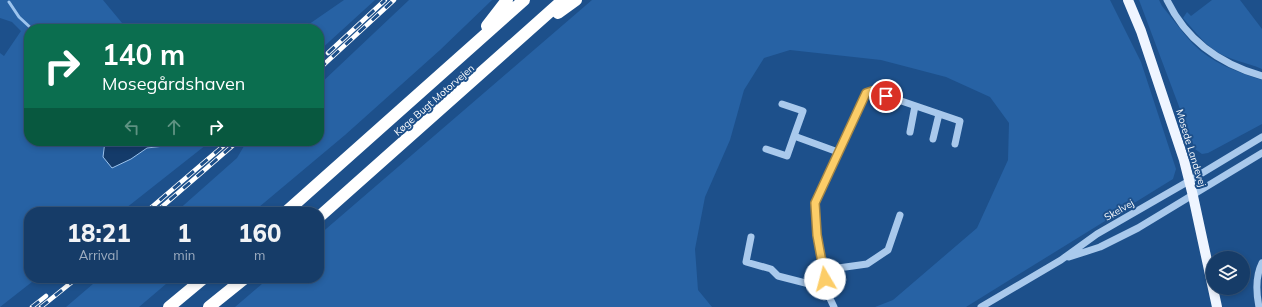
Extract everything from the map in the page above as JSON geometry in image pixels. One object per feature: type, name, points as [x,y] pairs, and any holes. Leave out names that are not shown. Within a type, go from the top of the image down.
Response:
[{"type":"highway","points":[[472,47],[507,0]]},
{"type":"highway","name":"Køge Bugt Motorvejen","points":[[292,207],[524,0]]},
{"type":"highway","name":"Køge Bugt Motorvejen","points":[[324,213],[563,0]]},
{"type":"highway","points":[[513,46],[576,0]]},
{"type":"highway","points":[[169,307],[198,283]]},
{"type":"highway","points":[[209,307],[239,283]]},
{"type":"main road","name":"Mosede Landevej","points":[[1128,0],[1150,59],[1184,160],[1217,307]]},
{"type":"street","points":[[1167,0],[1174,15],[1194,39],[1217,57],[1242,70],[1262,76]]},
{"type":"street","points":[[834,307],[826,288],[817,235],[815,203],[866,93],[872,91],[960,121],[956,144]]},
{"type":"street","points":[[766,149],[787,156],[803,111],[782,104]]},
{"type":"street","points":[[910,132],[915,106]]},
{"type":"street","points":[[933,139],[938,114]]},
{"type":"street","points":[[794,136],[838,152]]},
{"type":"street","name":"Skelvej","points":[[981,307],[1061,260],[1097,234],[1262,137]]},
{"type":"street","name":"Skelvej","points":[[1061,260],[1100,247],[1138,228],[1262,154]]},
{"type":"street","points":[[824,270],[868,264],[888,250],[900,215]]},
{"type":"street","points":[[751,237],[746,262],[771,269],[778,276],[826,288]]},
{"type":"street","points":[[1259,307],[1257,297],[1258,272],[1262,263]]},
{"type":"shaded area","points":[[0,0],[103,0],[123,24],[24,24],[24,146],[205,146],[127,207],[24,207],[24,283],[31,283],[0,307],[0,53],[4,56],[21,31],[12,22],[0,18]]},
{"type":"shaded area","points":[[344,0],[375,0],[324,46],[324,24],[309,24]]},
{"type":"shaded area","points":[[409,0],[492,0],[440,50],[345,135],[259,207],[182,207],[237,158],[244,146],[324,146],[324,80]]},
{"type":"shaded area","points":[[592,0],[1110,0],[1141,62],[1176,169],[1173,179],[966,307],[875,307],[893,300],[977,228],[1008,160],[1009,123],[990,97],[946,77],[881,60],[790,50],[764,58],[744,90],[730,140],[705,197],[695,249],[698,290],[712,307],[235,307],[263,283],[324,283],[324,231]]},
{"type":"shaded area","points":[[1139,0],[1159,0],[1185,35],[1200,51],[1225,66],[1262,80],[1262,124],[1208,153],[1202,154],[1195,149]]},
{"type":"shaded area","points":[[1212,0],[1240,0],[1262,29],[1262,69],[1218,53],[1198,35],[1183,18],[1187,12],[1191,16]]},
{"type":"shaded area","points":[[104,146],[164,146],[147,148],[131,159],[112,168],[103,157]]},
{"type":"shaded area","points":[[94,283],[167,283],[139,307],[66,307]]},
{"type":"waterway","points":[[9,2],[19,17],[27,24]]},
{"type":"railway","points":[[328,53],[385,0]]},
{"type":"railway","points":[[324,64],[394,0]]},
{"type":"railway","points":[[152,207],[223,146]]},
{"type":"railway","points":[[162,207],[232,146]]},
{"type":"railway","points":[[41,307],[71,283]]},
{"type":"railway","points":[[32,307],[46,296]]},
{"type":"route","points":[[825,279],[817,235],[815,203],[862,99],[866,93],[872,91],[886,96]]}]
